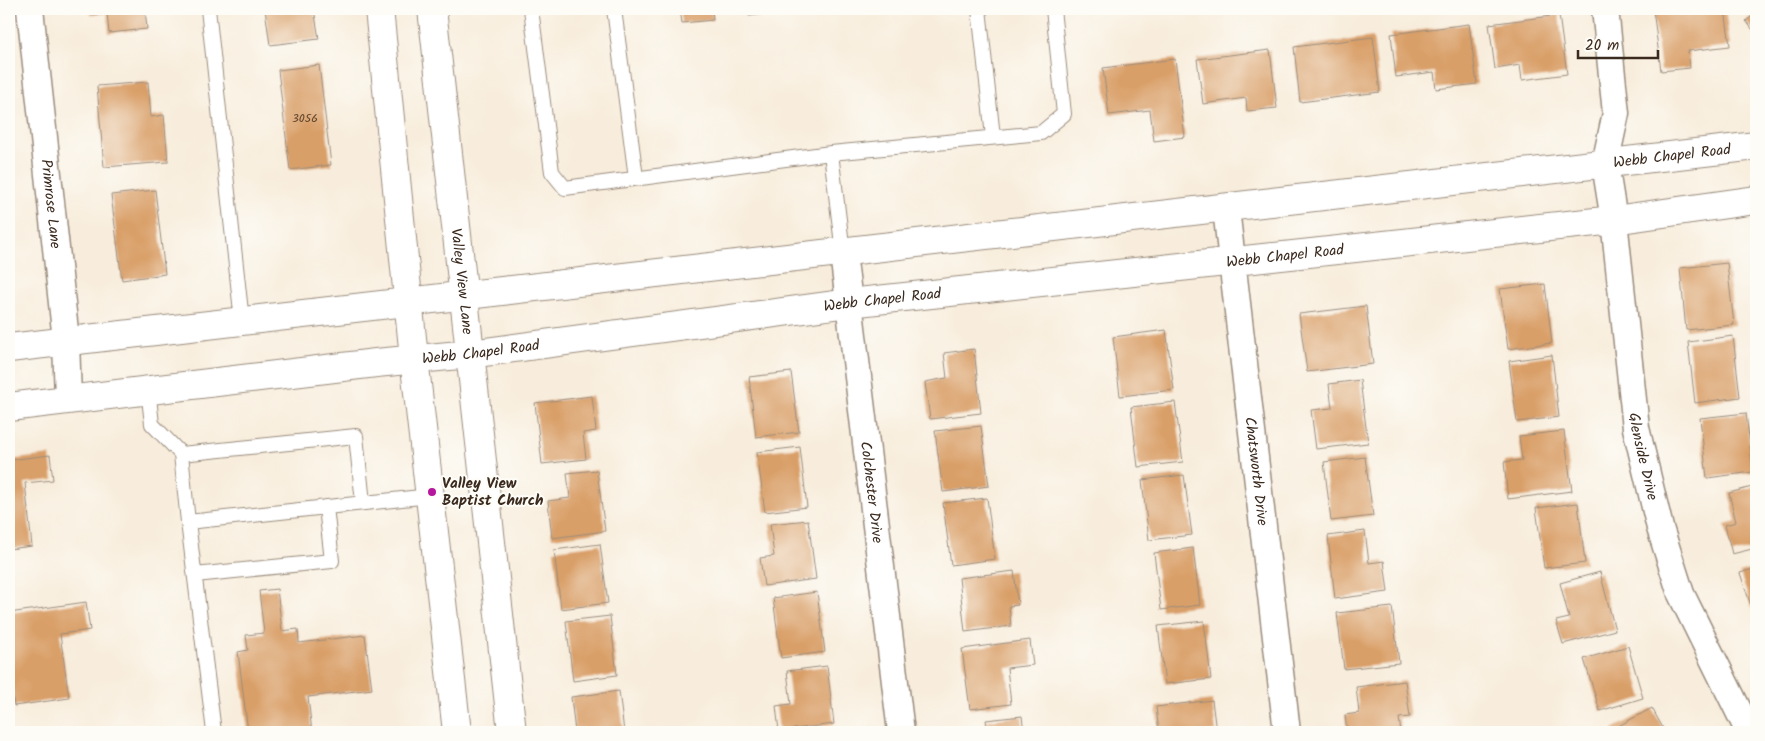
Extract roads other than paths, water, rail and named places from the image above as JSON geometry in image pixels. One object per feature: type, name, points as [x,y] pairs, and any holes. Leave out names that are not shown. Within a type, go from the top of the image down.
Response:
[{"type":"main road","points":[[379,9],[414,358],[457,732]]},
{"type":"main road","name":"Valley View Lane","points":[[432,9],[512,732]]},
{"type":"main road","name":"Webb Chapel Road","points":[[9,348],[1226,209],[1756,146]]},
{"type":"main road","name":"Webb Chapel Road","points":[[9,407],[414,358],[470,354],[849,303],[1614,220],[1756,200]]},
{"type":"street","name":"Primrose Lane","points":[[30,9],[66,340],[68,399]]},
{"type":"street","points":[[1604,9],[1616,113],[1605,164]]},
{"type":"street","name":"Glenside Drive","points":[[1605,164],[1614,220],[1636,428],[1660,528],[1681,594],[1749,732]]},
{"type":"street","name":"Chatsworth Drive","points":[[1226,209],[1286,732]]},
{"type":"street","name":"Colchester Drive","points":[[843,253],[901,732]]},
{"type":"lane","points":[[208,9],[242,321]]},
{"type":"lane","points":[[531,9],[552,172],[566,188],[830,153],[1041,133],[1064,114],[1053,9]]},
{"type":"lane","points":[[614,9],[636,178]]},
{"type":"lane","points":[[979,9],[993,137]]},
{"type":"lane","points":[[830,153],[843,253]]},
{"type":"lane","points":[[148,389],[152,424],[181,454],[214,732]]},
{"type":"lane","points":[[181,454],[356,436],[363,503]]},
{"type":"lane","points":[[188,522],[430,496]]},
{"type":"lane","points":[[195,575],[332,561],[326,507]]},
{"type":"place","name":"Valley View Baptist Church","points":[[432,492]]}]
